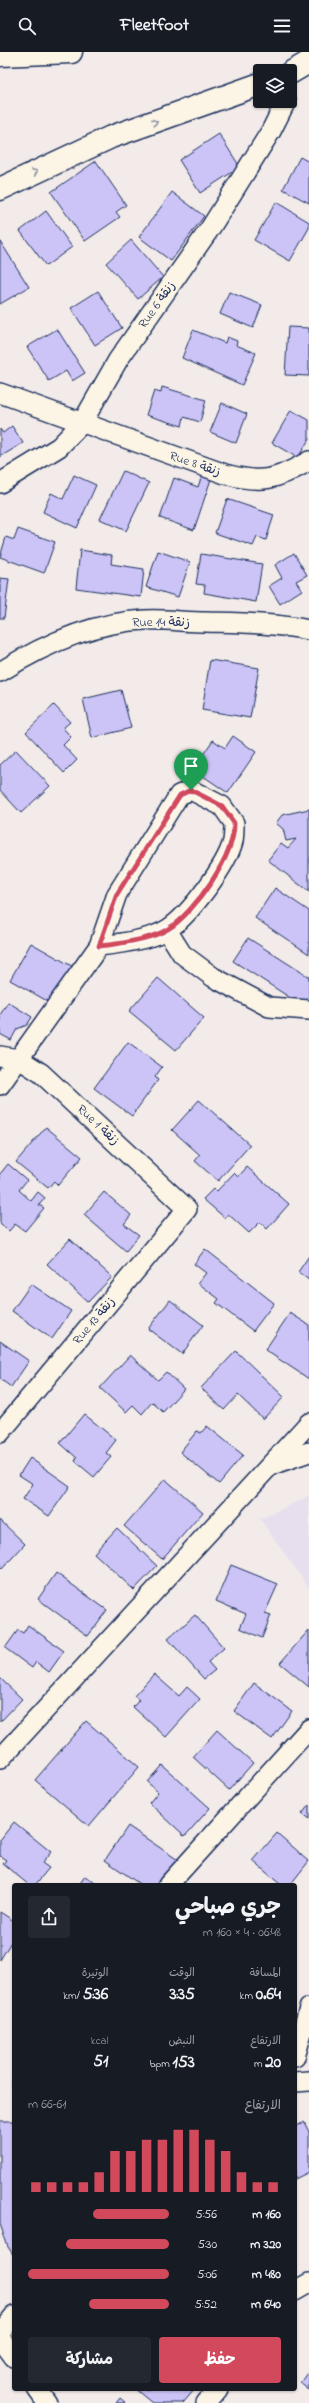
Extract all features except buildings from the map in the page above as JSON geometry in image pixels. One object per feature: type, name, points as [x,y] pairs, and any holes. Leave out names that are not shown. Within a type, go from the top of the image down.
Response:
[{"type":"main road","points":[[0,55],[71,52]]},
{"type":"main road","points":[[297,69],[309,62]]},
{"type":"main road","points":[[0,189],[111,137],[253,86]]},
{"type":"street","name":"Rue 6 زنقة","points":[[0,483],[59,447],[82,423],[118,360],[211,227],[271,131],[282,108]]},
{"type":"street","name":"Rue 8 زنقة","points":[[0,393],[225,474],[249,480],[278,477],[309,461]]},
{"type":"street","name":"Rue 14 زنقة","points":[[0,672],[52,644],[82,632],[117,623],[145,620],[251,623],[309,630]]},
{"type":"street","points":[[0,1084],[99,946],[117,894],[135,862],[180,795],[191,790],[214,800],[231,816],[234,823],[233,842],[226,859],[185,916],[167,930],[127,942],[99,946]]},
{"type":"street","points":[[167,930],[182,954],[213,977],[269,1007],[309,1010]]},
{"type":"street","name":"Rue 1 زنقة","points":[[0,1056],[19,1059],[41,1072],[187,1209]]},
{"type":"street","name":"Rue 13 زنقة","points":[[0,1433],[187,1209]]},
{"type":"street","points":[[0,1759],[309,1423]]},
{"type":"street","points":[[271,1465],[309,1452]]},
{"type":"street","points":[[170,1883],[309,1729]]},
{"type":"street","points":[[297,2050],[309,2008]]},
{"type":"street","points":[[297,2082],[309,2081]]},
{"type":"street","points":[[297,2290],[309,2283]]},
{"type":"street","points":[[0,2333],[12,2318]]},
{"type":"street","points":[[0,2338],[12,2354]]},
{"type":"street","points":[[38,2391],[47,2403]]},
{"type":"street","points":[[206,2403],[216,2391]]},
{"type":"shaded area","points":[[309,1496],[309,1588],[260,1519]]},
{"type":"route","points":[[191,790],[214,800],[231,816],[234,823],[233,842],[226,859],[185,916],[167,930],[114,945],[99,946],[108,915],[117,894],[135,862],[180,795],[191,790]]}]
